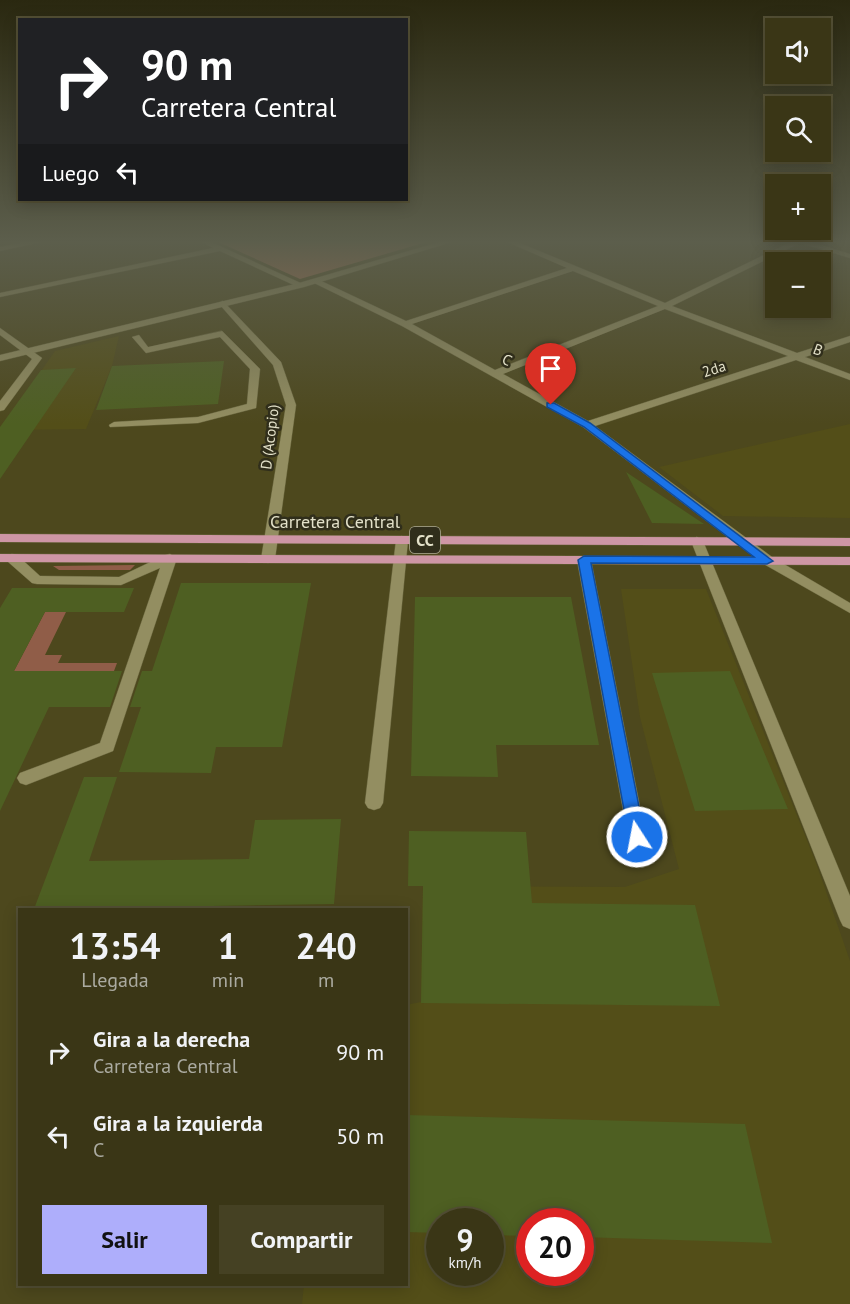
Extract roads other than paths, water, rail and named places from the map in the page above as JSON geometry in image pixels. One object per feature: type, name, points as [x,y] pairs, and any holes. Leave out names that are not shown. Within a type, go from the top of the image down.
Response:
[{"type":"main road","name":"Carretera Central","points":[[0,538],[850,542]]},
{"type":"main road","name":"Carretera Central","points":[[6,558],[850,561]]},
{"type":"street","points":[[0,358],[228,302]]},
{"type":"street","name":"C","points":[[358,302],[405,324],[587,425],[767,561],[850,609]]},
{"type":"street","points":[[405,324],[472,302]]},
{"type":"street","name":"B","points":[[654,302],[850,377]]},
{"type":"street","points":[[496,374],[673,302]]},
{"type":"street","name":"D (Acopio)","points":[[223,303],[278,363],[291,405],[267,559]]},
{"type":"street","points":[[136,337],[146,350],[222,334],[235,325],[242,324]]},
{"type":"street","points":[[0,331],[37,358],[0,408]]},
{"type":"street","points":[[114,425],[198,420],[252,406],[255,369],[222,334]]},
{"type":"street","name":"2da","points":[[587,425],[850,339]]},
{"type":"street","points":[[374,803],[402,540]]},
{"type":"street","points":[[697,541],[850,920]]},
{"type":"street","points":[[6,558],[37,580],[121,581],[170,558]]},
{"type":"street","points":[[27,778],[107,747],[170,558]]},
{"type":"street","points":[[584,560],[637,837]]}]
